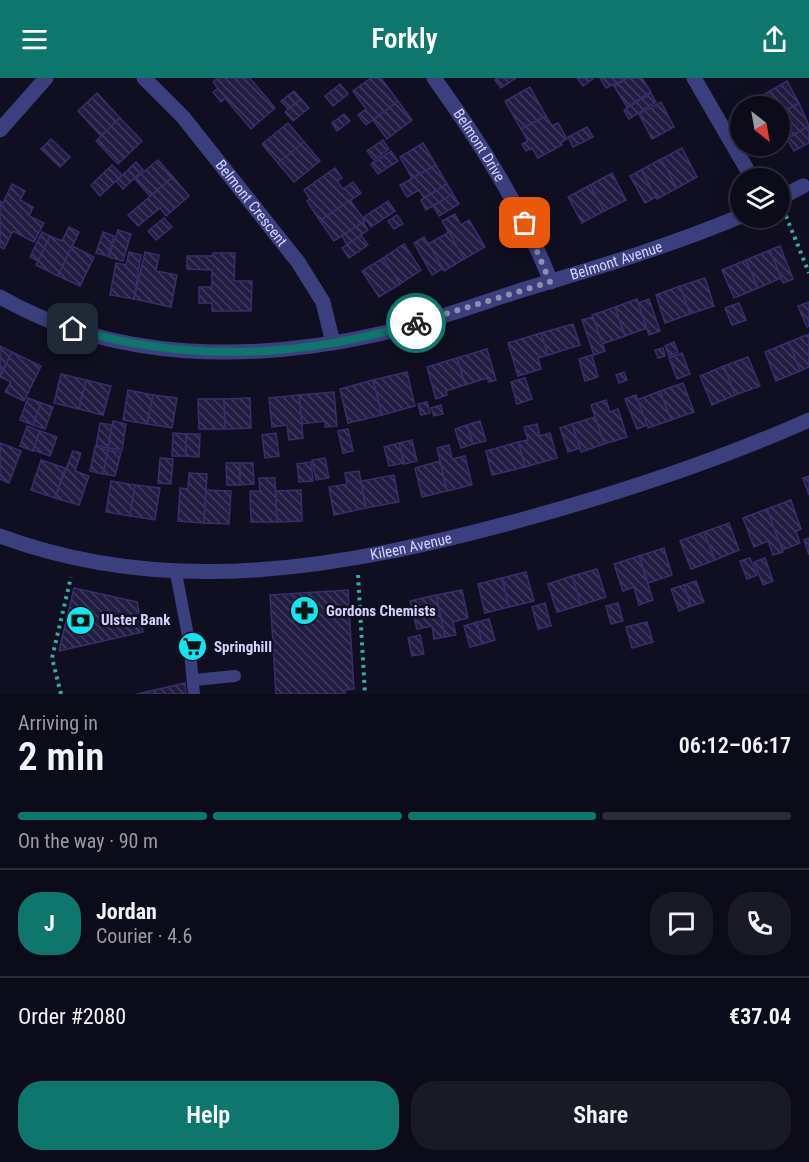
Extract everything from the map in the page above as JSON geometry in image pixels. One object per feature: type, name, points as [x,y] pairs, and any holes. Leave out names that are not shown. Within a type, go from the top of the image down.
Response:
[{"type":"street","points":[[0,130],[46,78]]},
{"type":"street","name":"Belmont Crescent","points":[[144,78],[183,117],[298,262],[323,302],[333,343]]},
{"type":"street","name":"Belmont Drive","points":[[434,78],[480,144],[535,241],[550,282]]},
{"type":"street","points":[[694,78],[746,168]]},
{"type":"street","points":[[790,197],[803,186]]},
{"type":"street","name":"Belmont Avenue","points":[[0,297],[55,323],[110,340],[167,350],[249,354],[381,334],[550,282],[730,220]]},
{"type":"street","name":"Kileen Avenue","points":[[0,536],[40,551],[123,568],[176,573],[252,571],[357,559],[425,545],[598,499],[809,420]]},
{"type":"lane","points":[[176,573],[194,680],[194,694]]},
{"type":"lane","points":[[194,680],[235,676]]},
{"type":"path","points":[[790,224],[809,273]]},
{"type":"path","points":[[61,694],[52,658],[75,558]]},
{"type":"path","points":[[357,559],[365,694]]},
{"type":"building","points":[[218,78],[250,78],[275,108],[251,129],[225,98],[221,102],[213,92],[218,88],[213,82]]},
{"type":"building","points":[[371,78],[381,78],[398,101],[366,125],[358,115],[366,109],[353,91]]},
{"type":"building","points":[[497,78],[516,78],[501,88],[495,80]]},
{"type":"building","points":[[577,78],[592,78],[593,79],[583,86]]},
{"type":"building","points":[[600,78],[628,78],[606,88]]},
{"type":"building","points":[[628,78],[642,78],[651,92],[627,107],[614,86]]},
{"type":"building","points":[[787,81],[799,103],[790,108],[790,96],[761,96]]},
{"type":"building","points":[[340,84],[348,94],[333,106],[325,96]]},
{"type":"building","points":[[530,87],[546,116],[521,129],[505,101]]},
{"type":"building","points":[[294,91],[301,99],[288,109],[281,101]]},
{"type":"building","points":[[97,93],[120,118],[101,136],[78,111]]},
{"type":"building","points":[[651,93],[656,102],[629,119],[624,110]]},
{"type":"building","points":[[301,99],[309,108],[293,121],[285,112]]},
{"type":"building","points":[[398,101],[412,120],[387,139],[373,120]]},
{"type":"building","points":[[661,102],[674,127],[652,139],[639,114]]},
{"type":"building","points":[[799,103],[809,126],[790,136],[790,108]]},
{"type":"building","points":[[344,114],[350,121],[337,131],[332,123]]},
{"type":"building","points":[[546,116],[552,126],[558,123],[567,139],[561,142],[562,145],[538,158],[532,148],[526,151],[522,144],[528,141],[521,129]]},
{"type":"building","points":[[120,118],[142,141],[118,164],[96,141]]},
{"type":"building","points":[[288,123],[304,142],[278,163],[262,144]]},
{"type":"building","points":[[809,126],[809,143],[794,151],[790,144],[790,137]]},
{"type":"building","points":[[587,127],[593,137],[573,147],[568,137]]},
{"type":"building","points":[[51,139],[70,157],[60,167],[41,149]]},
{"type":"building","points":[[383,140],[389,149],[374,160],[367,151]]},
{"type":"building","points":[[304,142],[320,161],[294,182],[278,163]]},
{"type":"building","points":[[423,143],[436,165],[412,178],[400,157]]},
{"type":"building","points":[[682,148],[697,177],[677,188],[661,159]]},
{"type":"building","points":[[391,151],[398,161],[378,174],[371,164]]},
{"type":"building","points":[[661,159],[677,188],[657,199],[641,170]]},
{"type":"building","points":[[158,160],[173,177],[150,196],[135,179]]},
{"type":"building","points":[[136,162],[143,170],[123,189],[116,181]]},
{"type":"building","points":[[112,165],[122,175],[100,196],[91,185]]},
{"type":"building","points":[[436,165],[447,184],[424,198],[419,190],[407,197],[400,185]]},
{"type":"building","points":[[335,168],[342,178],[337,181],[343,189],[353,182],[361,193],[320,221],[307,201],[310,199],[304,190]]},
{"type":"building","points":[[641,170],[656,197],[645,203],[630,176]]},
{"type":"building","points":[[612,173],[626,200],[604,211],[590,185]]},
{"type":"building","points":[[173,177],[189,196],[166,216],[160,208],[138,226],[128,215]]},
{"type":"building","points":[[12,184],[25,191],[20,200],[33,207],[29,216],[44,223],[34,242],[13,231],[4,249],[0,247],[0,201],[3,203]]},
{"type":"building","points":[[447,184],[453,194],[426,210],[421,200]]},
{"type":"building","points":[[590,185],[604,211],[582,223],[568,197]]},
{"type":"building","points":[[453,194],[459,204],[439,216],[433,206]]},
{"type":"building","points":[[350,200],[365,221],[334,241],[320,221]]},
{"type":"building","points":[[388,201],[395,211],[371,227],[364,217]]},
{"type":"building","points":[[455,214],[461,225],[469,220],[485,247],[464,259],[442,221]]},
{"type":"building","points":[[397,215],[403,224],[394,229],[388,221]]},
{"type":"building","points":[[164,218],[172,227],[156,240],[148,231]]},
{"type":"building","points":[[363,222],[368,230],[347,245],[342,236]]},
{"type":"building","points":[[69,227],[79,232],[58,276],[36,265],[50,236],[62,241]]},
{"type":"building","points":[[118,230],[131,234],[123,261],[109,257]]},
{"type":"building","points":[[42,232],[50,236],[38,261],[30,257]]},
{"type":"building","points":[[103,232],[114,236],[108,256],[96,253]]},
{"type":"building","points":[[449,232],[464,259],[444,271],[428,244]]},
{"type":"building","points":[[361,235],[368,245],[349,258],[342,248]]},
{"type":"building","points":[[424,237],[443,268],[432,275],[414,243]]},
{"type":"building","points":[[404,244],[421,270],[400,284],[383,258]]},
{"type":"building","points":[[72,246],[94,257],[80,286],[58,276]]},
{"type":"building","points":[[780,246],[793,279],[783,283],[770,250]]},
{"type":"building","points":[[770,250],[781,278],[758,288],[746,260]]},
{"type":"building","points":[[129,252],[141,255],[134,299],[110,295],[116,263],[126,265]]},
{"type":"building","points":[[145,252],[159,255],[156,271],[177,275],[171,307],[134,299]]},
{"type":"building","points":[[213,253],[235,253],[234,281],[252,281],[251,311],[212,311],[212,303],[199,303],[199,287],[212,287],[212,270],[187,269],[187,256],[213,256]]},
{"type":"building","points":[[383,258],[400,284],[379,297],[362,271]]},
{"type":"building","points":[[746,260],[758,288],[734,298],[722,270]]},
{"type":"building","points":[[705,278],[714,306],[690,314],[680,286]]},
{"type":"building","points":[[680,286],[690,314],[665,323],[656,295]]},
{"type":"building","points":[[637,299],[647,328],[625,336],[615,307]]},
{"type":"building","points":[[649,299],[660,331],[649,335],[638,303]]},
{"type":"building","points":[[809,302],[809,326],[807,327],[798,306]]},
{"type":"building","points":[[739,303],[746,320],[732,325],[725,308]]},
{"type":"building","points":[[615,307],[625,336],[602,344],[592,315]]},
{"type":"building","points":[[593,317],[605,351],[594,355],[582,320]]},
{"type":"building","points":[[573,324],[580,345],[548,355],[541,333]]},
{"type":"building","points":[[541,333],[548,355],[538,358],[541,369],[518,376],[508,343]]},
{"type":"building","points":[[809,334],[809,367],[800,371],[789,342]]},
{"type":"building","points":[[674,342],[678,352],[669,356],[665,346]]},
{"type":"building","points":[[789,342],[800,371],[776,381],[765,352]]},
{"type":"building","points":[[0,346],[12,352],[0,376]]},
{"type":"building","points":[[663,348],[665,356],[658,358],[655,350]]},
{"type":"building","points":[[487,349],[496,380],[489,382],[487,378],[465,385],[457,358]]},
{"type":"building","points":[[12,352],[41,366],[24,401],[5,392],[11,382],[0,377]]},
{"type":"building","points":[[682,353],[690,374],[677,379],[669,358]]},
{"type":"building","points":[[592,355],[598,377],[585,381],[579,359]]},
{"type":"building","points":[[748,357],[760,386],[735,395],[724,366]]},
{"type":"building","points":[[457,358],[465,385],[446,391],[447,395],[436,399],[427,367]]},
{"type":"building","points":[[724,366],[735,395],[712,405],[700,376]]},
{"type":"building","points":[[407,372],[415,406],[382,415],[373,380]]},
{"type":"building","points":[[624,372],[627,380],[619,383],[616,375]]},
{"type":"building","points":[[61,374],[86,380],[79,409],[54,403]]},
{"type":"building","points":[[525,378],[532,399],[517,404],[511,382]]},
{"type":"building","points":[[86,380],[111,386],[103,415],[79,409]]},
{"type":"building","points":[[373,380],[382,415],[348,423],[340,389]]},
{"type":"building","points":[[683,383],[694,412],[671,420],[660,391]]},
{"type":"building","points":[[128,390],[153,395],[147,424],[123,420]]},
{"type":"building","points":[[660,391],[671,420],[648,428],[637,400]]},
{"type":"building","points":[[334,392],[337,426],[325,427],[325,421],[302,424],[299,395]]},
{"type":"building","points":[[153,395],[177,398],[172,428],[147,424]]},
{"type":"building","points":[[299,395],[303,438],[289,440],[287,425],[272,427],[269,398]]},
{"type":"building","points":[[636,395],[647,425],[637,429],[625,399]]},
{"type":"building","points":[[28,398],[41,403],[33,425],[20,420]]},
{"type":"building","points":[[250,398],[251,428],[225,429],[224,399]]},
{"type":"building","points":[[198,399],[224,399],[225,429],[199,429]]},
{"type":"building","points":[[606,400],[610,412],[618,409],[627,437],[604,444],[591,405]]},
{"type":"building","points":[[427,402],[430,413],[421,415],[418,404]]},
{"type":"building","points":[[41,403],[53,407],[45,429],[33,425]]},
{"type":"building","points":[[441,405],[443,414],[434,416],[431,408]]},
{"type":"building","points":[[595,417],[604,444],[581,452],[572,424]]},
{"type":"building","points":[[113,421],[126,424],[122,450],[108,448]]},
{"type":"building","points":[[480,421],[486,441],[473,444],[467,425]]},
{"type":"building","points":[[100,423],[112,425],[108,448],[96,446]]},
{"type":"building","points":[[537,424],[540,436],[550,433],[557,458],[525,467],[518,442],[528,440],[524,427]]},
{"type":"building","points":[[572,424],[580,448],[568,452],[560,428]]},
{"type":"building","points":[[467,425],[473,444],[461,448],[455,429]]},
{"type":"building","points":[[27,426],[40,431],[33,451],[20,446]]},
{"type":"building","points":[[348,429],[353,451],[343,453],[338,431]]},
{"type":"building","points":[[40,431],[57,437],[50,456],[33,450]]},
{"type":"building","points":[[173,433],[186,434],[186,456],[172,456]]},
{"type":"building","points":[[276,433],[279,456],[265,458],[262,435]]},
{"type":"building","points":[[186,434],[200,434],[199,457],[186,456]]},
{"type":"building","points":[[412,440],[417,461],[404,464],[399,443]]},
{"type":"building","points":[[518,442],[525,467],[492,475],[486,451]]},
{"type":"building","points":[[0,443],[21,451],[9,483],[0,479]]},
{"type":"building","points":[[399,443],[404,463],[389,466],[384,447]]},
{"type":"building","points":[[449,445],[452,459],[465,456],[472,485],[447,491],[437,448]]},
{"type":"building","points":[[95,447],[108,450],[103,474],[90,471]]},
{"type":"building","points":[[108,450],[121,452],[115,476],[103,474]]},
{"type":"building","points":[[73,451],[81,453],[75,471],[89,476],[79,505],[55,498]]},
{"type":"building","points":[[160,458],[173,459],[171,484],[158,483]]},
{"type":"building","points":[[325,458],[329,478],[316,480],[312,460]]},
{"type":"building","points":[[41,460],[65,468],[55,498],[31,490]]},
{"type":"building","points":[[440,461],[447,491],[422,497],[415,468]]},
{"type":"building","points":[[311,462],[313,481],[299,482],[297,464]]},
{"type":"building","points":[[226,463],[240,463],[240,485],[227,485]]},
{"type":"building","points":[[240,463],[253,463],[254,484],[240,485]]},
{"type":"building","points":[[359,471],[366,508],[334,515],[329,487],[347,484],[345,473]]},
{"type":"building","points":[[189,473],[207,474],[204,523],[178,521],[180,488],[188,489]]},
{"type":"building","points":[[394,475],[399,502],[366,508],[361,481]]},
{"type":"building","points":[[809,476],[809,495],[803,478]]},
{"type":"building","points":[[259,478],[275,478],[277,522],[251,522],[250,491],[260,491]]},
{"type":"building","points":[[111,481],[135,485],[130,516],[106,512]]},
{"type":"building","points":[[135,485],[160,488],[155,520],[130,516]]},
{"type":"building","points":[[206,490],[231,491],[229,524],[204,523]]},
{"type":"building","points":[[301,490],[302,521],[277,522],[276,491]]},
{"type":"building","points":[[791,500],[801,529],[796,531],[800,543],[782,550],[767,509]]},
{"type":"building","points":[[767,509],[783,552],[773,555],[768,541],[754,547],[743,518]]},
{"type":"building","points":[[729,523],[739,550],[715,560],[704,532]]},
{"type":"building","points":[[704,532],[715,560],[691,569],[680,541]]},
{"type":"building","points":[[809,538],[809,555],[804,540]]},
{"type":"building","points":[[664,548],[672,575],[648,583],[639,556]]},
{"type":"building","points":[[639,556],[653,600],[639,605],[634,587],[623,591],[614,564]]},
{"type":"building","points":[[750,558],[757,575],[747,579],[740,561]]},
{"type":"building","points":[[765,558],[773,581],[763,585],[754,562]]},
{"type":"building","points":[[597,569],[606,597],[581,605],[572,576]]},
{"type":"building","points":[[526,572],[534,601],[509,607],[502,578]]},
{"type":"building","points":[[572,576],[581,605],[557,612],[548,584]]},
{"type":"building","points":[[502,578],[509,607],[485,613],[478,584]]},
{"type":"building","points":[[696,581],[704,602],[691,606],[684,585]]},
{"type":"building","points":[[684,585],[691,606],[679,611],[671,589]]},
{"type":"building","points":[[74,588],[137,602],[143,632],[59,651]]},
{"type":"building","points":[[348,590],[354,689],[345,690],[345,694],[276,694],[270,595]]},
{"type":"building","points":[[462,590],[468,618],[453,622],[456,635],[445,637],[436,595]]},
{"type":"building","points":[[436,595],[445,637],[434,639],[432,626],[417,629],[410,601]]},
{"type":"building","points":[[545,603],[551,626],[538,629],[532,607]]},
{"type":"building","points":[[618,603],[623,621],[611,624],[606,606]]},
{"type":"building","points":[[489,619],[495,640],[482,644],[477,622]]},
{"type":"building","points":[[477,622],[482,644],[470,647],[464,626]]},
{"type":"building","points":[[647,622],[653,642],[632,648],[626,627]]},
{"type":"building","points":[[420,635],[424,654],[412,656],[408,638]]},
{"type":"building","points":[[185,683],[186,694],[137,694]]},
{"type":"way so far","points":[[416,323],[550,282],[535,241],[525,223]]},
{"type":"place","name":"Gordons Chemists","points":[[305,611]]},
{"type":"place","name":"Ulster Bank","points":[[80,620]]},
{"type":"place","name":"Springhill","points":[[193,647]]},
{"type":"route","points":[[73,329],[110,340],[167,350],[249,354],[333,343],[381,334],[416,323]]}]
